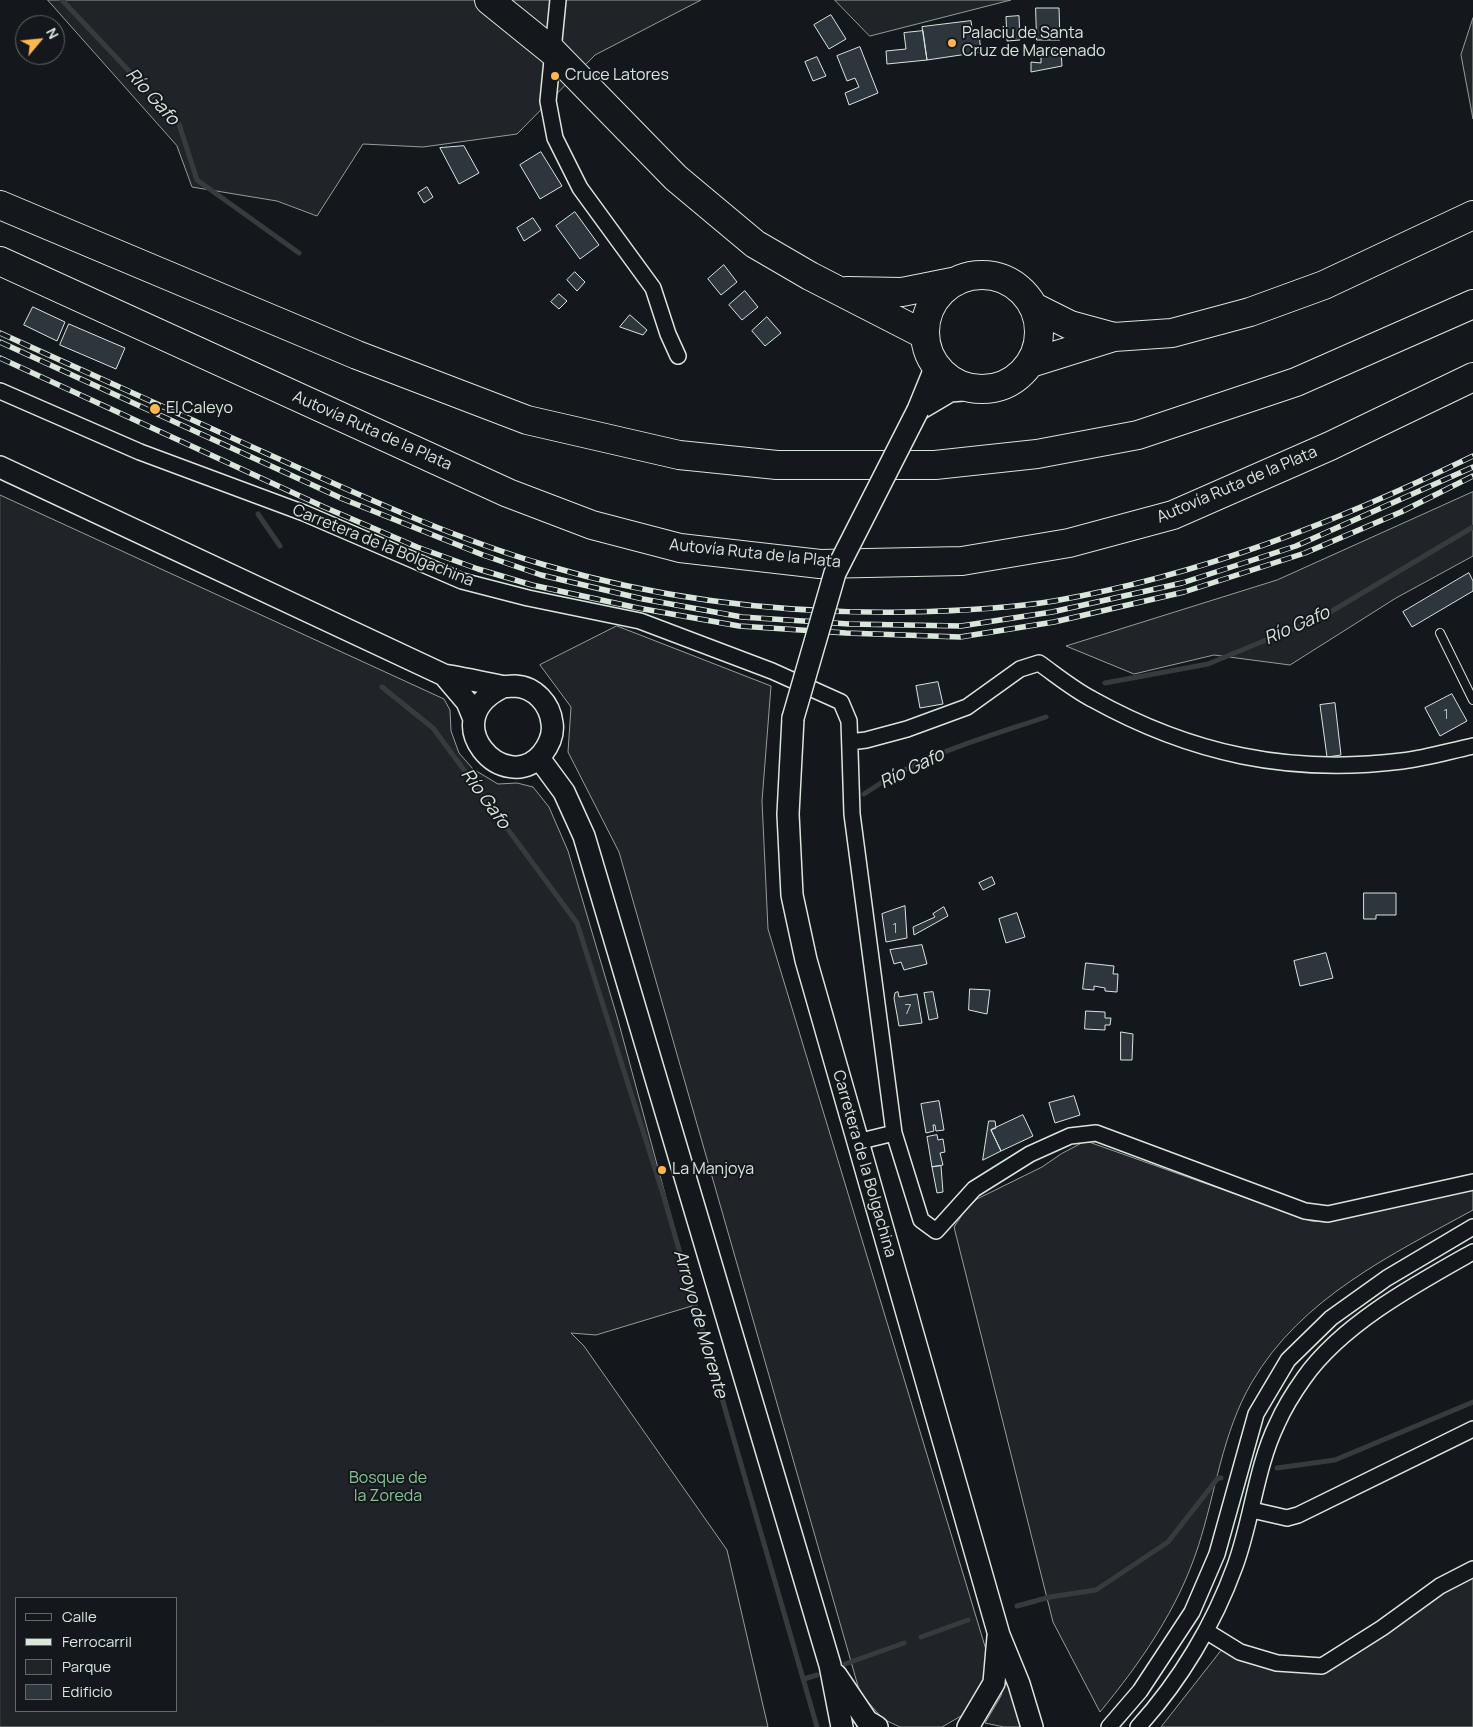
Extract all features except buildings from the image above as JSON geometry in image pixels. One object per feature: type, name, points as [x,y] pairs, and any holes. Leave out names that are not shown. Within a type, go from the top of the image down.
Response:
[{"type":"highway","points":[[489,0],[552,51],[676,178],[754,244],[925,335]]},
{"type":"highway","points":[[0,205],[357,355],[527,420],[679,455],[777,465],[935,465],[1037,454],[1138,435],[1296,382],[1473,304]]},
{"type":"highway","points":[[1031,363],[1114,337],[1172,334],[1250,312],[1324,285],[1473,215]]},
{"type":"highway","name":"Autovía Ruta de la Plata","points":[[0,261],[500,489],[592,525],[680,548],[820,564],[977,559],[1069,543],[1172,515],[1330,446],[1473,377]]},
{"type":"highway","points":[[840,290],[902,292],[977,275],[994,276],[1010,282],[1023,292],[1034,307],[1039,324],[1039,338],[1031,363],[1022,374],[1009,384],[995,389],[975,389],[951,381],[936,366],[928,350],[925,335],[927,317],[940,293],[957,281]]},
{"type":"highway","points":[[1034,307],[1070,325],[1114,337]]},
{"type":"street","points":[[558,0],[548,102],[555,138],[580,188],[653,288],[668,334],[678,356]]},
{"type":"street","name":"Carretera de la Bolgachina","points":[[936,366],[918,410],[835,573],[794,718],[788,814],[792,895],[806,960],[999,1635],[1020,1684],[1032,1727]]},
{"type":"street","points":[[918,410],[950,391],[975,389]]},
{"type":"street","name":"Carretera de la Bolgachina","points":[[0,391],[140,452],[304,513],[462,581],[528,598],[640,621],[772,671],[841,702],[849,721],[852,814],[894,1133],[920,1220],[936,1231],[974,1189],[1030,1154],[1070,1136],[1096,1133],[1273,1201],[1305,1211],[1328,1214],[1473,1182]]},
{"type":"street","points":[[0,467],[444,674],[503,687],[517,686],[532,691],[543,699],[551,714],[553,729],[549,745],[539,758],[526,764],[511,767],[494,762],[482,752],[473,732],[478,705],[489,694],[503,687]]},
{"type":"street","points":[[850,742],[866,740],[907,729],[967,708],[1020,669],[1039,663],[1090,699],[1153,730],[1220,753],[1293,765],[1338,765],[1403,761],[1473,746]]},
{"type":"street","points":[[444,674],[467,702],[474,719]]},
{"type":"street","points":[[539,758],[564,792],[584,836],[830,1665],[842,1727]]},
{"type":"street","points":[[857,1142],[894,1133]]},
{"type":"street","points":[[1109,1727],[1140,1691],[1192,1612],[1217,1554],[1256,1414],[1288,1360],[1331,1318],[1387,1278],[1473,1226]]},
{"type":"street","points":[[1138,1727],[1160,1703],[1206,1631],[1235,1566],[1276,1424],[1304,1378],[1349,1331],[1394,1300],[1473,1252]]},
{"type":"street","points":[[1252,1510],[1287,1518],[1298,1515],[1473,1429]]},
{"type":"street","points":[[1206,1631],[1240,1652],[1268,1660],[1322,1666],[1382,1628],[1440,1586],[1473,1569]]},
{"type":"street","name":"Carretera de la Bolgachina","points":[[968,1727],[994,1683],[999,1635]]},
{"type":"street","points":[[830,1665],[867,1721],[877,1727]]},
{"type":"lane","points":[[1440,633],[1473,700]]},
{"type":"green space","points":[[48,0],[701,0],[595,55],[517,134],[423,147],[363,144],[317,216],[277,201],[192,187],[177,146],[65,19],[65,15],[61,15]]},
{"type":"green space","points":[[835,0],[1011,0],[870,36]]},
{"type":"green space","points":[[1473,18],[1473,119],[1461,55]]},
{"type":"green space","points":[[1473,492],[1473,556],[1396,598],[1290,665],[1214,655],[1134,674],[1066,646],[1277,580]]},
{"type":"green space","name":"Bosque de la Zoreda","points":[[0,495],[444,699],[450,710],[451,731],[459,753],[473,769],[498,784],[517,783],[533,787],[549,807],[568,851],[618,1020],[695,1305],[596,1335],[571,1333],[584,1346],[727,1550],[768,1727],[0,1727]]},
{"type":"green space","points":[[617,626],[771,686],[762,801],[768,929],[987,1653],[983,1683],[968,1712],[942,1727],[900,1727],[883,1719],[860,1693],[619,852],[568,752],[571,707],[540,665]]},
{"type":"green space","points":[[1086,1141],[1311,1221],[1326,1222],[1473,1187],[1473,1210],[1411,1244],[1350,1281],[1296,1326],[1272,1352],[1252,1382],[1233,1422],[1198,1547],[1180,1592],[1144,1654],[1100,1712],[1053,1622],[954,1227],[964,1212],[977,1199],[1042,1167],[1061,1154]]},
{"type":"green space","points":[[1473,1569],[1473,1727],[1161,1727],[1226,1644],[1322,1666]]},
{"type":"green space","points":[[1007,1669],[1023,1727],[1004,1727],[985,1723],[1001,1696]]},
{"type":"waterway","name":"Río Gafo","points":[[62,0],[179,124],[197,180],[299,253]]},
{"type":"waterway","points":[[258,514],[280,546]]},
{"type":"waterway","name":"Río Gafo","points":[[1105,683],[1208,664],[1322,617],[1473,527]]},
{"type":"waterway","name":"Arroyo de Morente","points":[[382,687],[433,728],[577,923],[663,1194],[817,1727]]},
{"type":"waterway","name":"Río Gafo","points":[[864,794],[906,769],[929,758],[1046,717]]},
{"type":"waterway","points":[[1277,1468],[1335,1460],[1473,1402]]},
{"type":"waterway","points":[[1017,1606],[1050,1597],[1096,1590],[1168,1542],[1218,1478],[1221,1478]]},
{"type":"waterway","points":[[921,1637],[968,1620]]},
{"type":"waterway","points":[[845,1664],[904,1643]]},
{"type":"waterway","points":[[804,1679],[817,1675]]},
{"type":"railway","points":[[0,333],[338,485],[475,542],[545,565],[634,587],[679,596],[770,607],[861,612],[962,610],[1036,604],[1109,590],[1163,577],[1216,561],[1321,524],[1473,456]]},
{"type":"railway","points":[[0,342],[343,499],[483,555],[541,575],[643,599],[742,617],[849,624],[961,626],[1052,612],[1182,583],[1296,546],[1473,467]]},
{"type":"railway","points":[[0,358],[324,507],[417,547],[478,569],[532,585],[638,608],[739,626],[846,633],[960,637],[1054,622],[1184,592],[1305,553],[1401,512],[1473,476]]},
{"type":"place","name":"Palaciu de Santa Cruz de Marcenado","points":[[952,43]]},
{"type":"place","name":"Cruce Latores","points":[[555,76]]},
{"type":"place","name":"El Caleyo","points":[[155,409]]},
{"type":"place","name":"La Manjoya","points":[[662,1170]]}]
